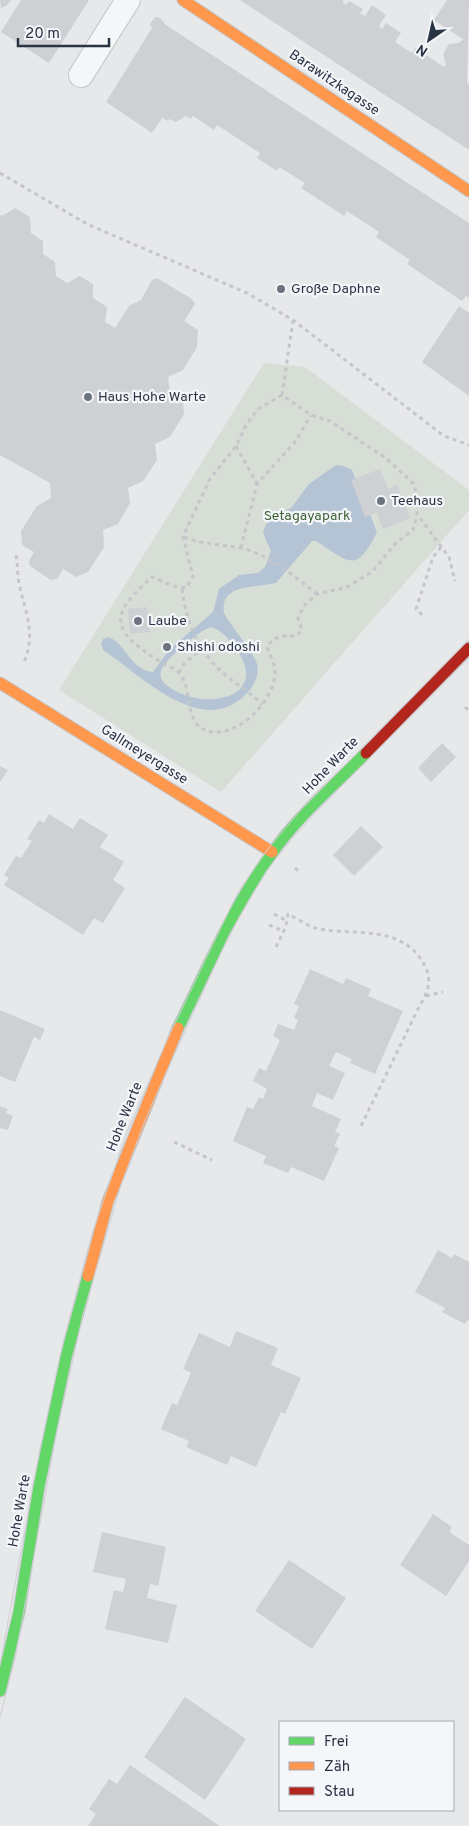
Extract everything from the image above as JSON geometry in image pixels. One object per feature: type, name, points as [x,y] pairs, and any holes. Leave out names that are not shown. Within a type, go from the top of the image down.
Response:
[{"type":"street","points":[[81,75],[128,0]]},
{"type":"street","name":"Barawitzkagasse","points":[[182,0],[469,191]]},
{"type":"street","name":"Hohe Warte","points":[[0,1691],[19,1612],[39,1486],[66,1357],[108,1200],[170,1047],[234,913],[272,852],[309,810],[469,648]]},
{"type":"street","name":"Gallmeyergasse","points":[[0,683],[272,852]]},
{"type":"path","points":[[0,173],[87,224],[247,293],[293,320],[444,436],[469,444]]},
{"type":"path","points":[[282,395],[293,320]]},
{"type":"path","points":[[182,589],[164,580],[152,577],[121,611],[120,624],[131,642],[178,673],[186,686],[192,717],[203,730],[217,733],[238,726],[256,713],[262,706],[270,692],[275,672],[266,646],[272,639],[282,635],[296,636],[302,630],[298,618],[304,606],[318,594],[347,587],[372,572],[396,544],[413,530],[417,514],[416,486],[387,460],[330,421],[311,415],[282,395]]},
{"type":"path","points":[[182,589],[187,587],[194,576],[183,536],[210,479],[236,446],[246,425],[258,409],[282,395]]},
{"type":"path","points":[[242,548],[257,484],[295,442],[311,415]]},
{"type":"path","points":[[236,446],[257,484]]},
{"type":"path","points":[[417,514],[450,557],[455,581]]},
{"type":"path","points":[[183,536],[204,544],[242,548],[262,555],[292,574],[318,594]]},
{"type":"path","points":[[422,615],[416,609],[433,557],[442,546]]},
{"type":"path","points":[[16,556],[18,581],[27,610],[31,637],[27,656],[20,672]]},
{"type":"path","points":[[182,589],[189,628],[200,646],[223,673],[262,706]]},
{"type":"path","points":[[178,673],[200,646]]},
{"type":"path","points":[[465,706],[469,710]]},
{"type":"path","points":[[274,914],[285,920]]},
{"type":"path","points":[[276,947],[288,914],[317,929],[378,933],[396,938],[419,955],[427,969],[429,982],[426,996],[360,1128]]},
{"type":"path","points":[[269,925],[283,931]]},
{"type":"path","points":[[426,996],[443,992]]},
{"type":"path","points":[[174,1142],[212,1160]]},
{"type":"green space","name":"Setagayapark","points":[[264,363],[305,367],[469,490],[469,510],[221,792],[59,690]]},
{"type":"water","points":[[336,465],[352,470],[377,532],[363,554],[357,559],[351,560],[337,555],[316,541],[312,541],[276,583],[241,589],[227,596],[224,603],[224,613],[255,659],[258,668],[255,681],[245,695],[228,707],[209,710],[190,706],[171,698],[103,650],[101,643],[103,639],[109,637],[139,667],[153,672],[169,650],[213,612],[219,589],[239,575],[258,573],[265,567],[271,551],[263,533],[266,524],[280,513],[291,508],[309,484]],"holes":[[[212,627],[225,635],[235,647],[244,664],[246,678],[240,688],[230,696],[216,699],[201,699],[184,695],[165,684],[161,678],[161,671],[169,660],[199,633]]]},
{"type":"building","points":[[0,0],[11,0],[6,6],[1,8]]},
{"type":"building","points":[[21,0],[89,0],[49,63],[1,32]]},
{"type":"building","points":[[240,0],[344,0],[342,2],[346,5],[349,1],[363,9],[360,13],[365,16],[372,5],[386,15],[379,26],[382,29],[386,23],[401,33],[395,42],[412,53],[415,48],[444,67],[446,64],[443,54],[449,44],[459,43],[463,39],[434,20],[447,0],[469,0],[467,83],[469,84],[469,150]]},
{"type":"building","points":[[155,17],[159,17],[166,25],[469,223],[469,298],[466,296],[462,301],[407,264],[410,260],[376,237],[379,232],[347,211],[344,216],[301,188],[305,183],[279,167],[277,171],[257,158],[260,153],[217,125],[214,130],[193,116],[191,119],[186,116],[176,122],[162,118],[152,133],[106,102],[152,28],[150,24]]},
{"type":"building","name":"Haus Hohe Warte","points":[[15,208],[30,217],[31,233],[43,241],[43,254],[55,262],[56,276],[67,283],[80,276],[93,284],[93,298],[107,307],[105,322],[115,328],[129,306],[141,300],[152,280],[157,278],[192,299],[195,304],[184,321],[198,330],[197,347],[183,370],[168,377],[170,393],[183,401],[184,414],[170,437],[155,444],[157,460],[143,481],[128,488],[130,503],[118,524],[103,530],[104,547],[88,572],[76,577],[63,569],[57,579],[51,580],[30,566],[29,561],[34,552],[22,545],[21,531],[37,506],[51,498],[50,483],[0,455],[0,215],[2,216]]},
{"type":"building","points":[[459,306],[469,313],[469,396],[422,362]]},
{"type":"building","name":"Teehaus","points":[[380,469],[388,489],[397,485],[410,518],[383,529],[377,512],[365,517],[351,480]]},
{"type":"building","name":"Laube","points":[[147,607],[150,632],[130,634],[128,609]]},
{"type":"building","points":[[442,743],[456,757],[431,782],[418,768]]},
{"type":"building","points":[[0,766],[8,770],[0,782]]},
{"type":"building","points":[[49,814],[73,829],[80,818],[108,835],[100,847],[124,862],[113,880],[125,888],[103,923],[94,918],[83,935],[4,885],[9,878],[4,875],[16,856],[21,858],[32,841],[27,839],[39,820],[44,823]]},
{"type":"building","points":[[361,826],[383,847],[354,876],[333,855]]},
{"type":"building","points":[[310,969],[343,984],[346,978],[371,989],[368,996],[403,1011],[375,1074],[350,1063],[352,1059],[336,1052],[329,1066],[345,1073],[333,1100],[317,1093],[312,1106],[341,1119],[335,1132],[340,1134],[334,1146],[339,1148],[324,1181],[291,1167],[288,1173],[263,1163],[266,1156],[233,1141],[247,1107],[253,1109],[259,1097],[263,1099],[267,1089],[253,1081],[259,1068],[266,1071],[280,1040],[273,1036],[278,1024],[294,1030],[298,1020],[294,1018],[299,1006],[294,1004]]},
{"type":"building","points":[[0,1010],[45,1029],[40,1040],[34,1037],[15,1082],[0,1076]]},
{"type":"building","points":[[0,1106],[8,1109],[6,1113],[13,1116],[8,1130],[0,1128]]},
{"type":"building","points":[[438,1250],[452,1258],[454,1254],[469,1262],[469,1321],[467,1320],[465,1324],[442,1312],[445,1308],[415,1292]]},
{"type":"building","points":[[236,1331],[278,1348],[271,1365],[301,1378],[285,1414],[281,1412],[256,1467],[231,1456],[227,1465],[186,1447],[189,1441],[161,1429],[172,1403],[177,1405],[191,1373],[183,1369],[199,1333],[230,1347]]},
{"type":"building","points":[[433,1514],[452,1527],[449,1532],[469,1545],[469,1561],[446,1596],[400,1565]]},
{"type":"building","points":[[102,1532],[166,1547],[158,1586],[150,1584],[147,1598],[177,1605],[168,1643],[105,1629],[114,1590],[123,1592],[126,1579],[93,1572]]},
{"type":"building","points":[[289,1560],[346,1598],[312,1649],[255,1611]]},
{"type":"building","points":[[185,1697],[246,1739],[205,1800],[144,1757]]},
{"type":"building","points":[[130,1765],[220,1826],[88,1826],[96,1814],[89,1809],[109,1779],[117,1784]]},
{"type":"tram line","points":[[0,1665],[39,1454],[64,1339],[92,1234],[127,1132],[168,1038],[238,892],[268,849],[299,812],[469,639]]},
{"type":"tram line","points":[[0,1717],[15,1659],[57,1431],[83,1314],[121,1185],[146,1118],[230,933],[267,870],[295,835],[323,805],[469,658]]},
{"type":"traffic: fast","points":[[178,1028],[233,917],[272,853],[305,814],[366,753]]},
{"type":"traffic: fast","points":[[0,1691],[19,1612],[39,1486],[66,1357],[88,1276]]},
{"type":"traffic: slow","points":[[183,0],[469,191]]},
{"type":"traffic: slow","points":[[0,683],[272,852]]},
{"type":"traffic: slow","points":[[88,1276],[108,1201],[178,1028]]},
{"type":"traffic: jam","points":[[366,753],[469,648]]},
{"type":"place","name":"Große Daphne","points":[[281,289]]},
{"type":"place","name":"Haus Hohe Warte","points":[[88,397]]},
{"type":"place","name":"Teehaus","points":[[381,501]]},
{"type":"place","name":"Laube","points":[[138,621]]},
{"type":"place","name":"Shishi odoshi","points":[[167,647]]}]
